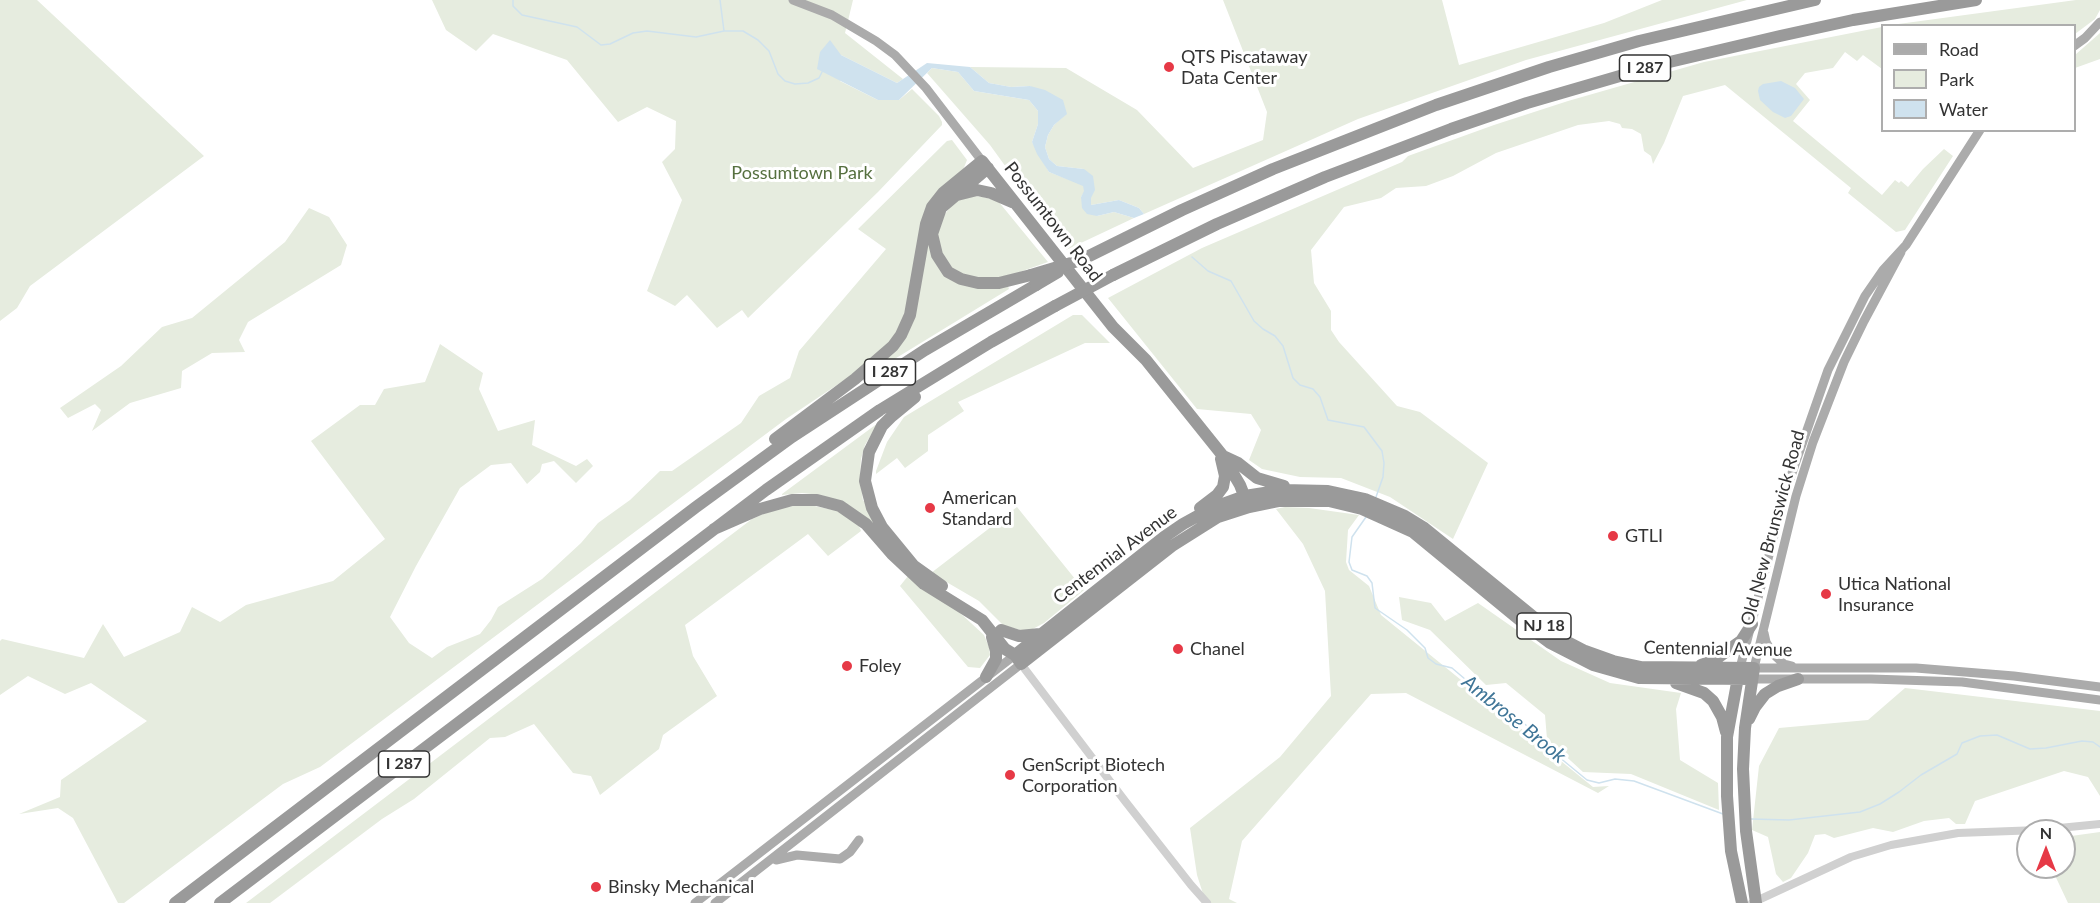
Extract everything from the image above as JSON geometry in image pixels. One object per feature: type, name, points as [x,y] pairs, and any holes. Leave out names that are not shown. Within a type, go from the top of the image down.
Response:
[{"type":"highway","name":"I 287","points":[[175,903],[750,468],[880,378],[1033,280],[1094,254],[1182,210],[1273,169],[1436,105],[1501,82],[1619,47],[1731,18],[1815,0]]},
{"type":"highway","name":"I 287","points":[[220,903],[714,529],[833,442],[929,380],[1054,306],[1217,224],[1325,177],[1527,103],[1661,64],[1807,29],[1976,0]]},
{"type":"highway","points":[[985,164],[941,208],[932,234],[934,249],[942,266],[961,279],[978,283],[1033,280]]},
{"type":"highway","points":[[750,468],[753,456],[855,379],[893,346],[910,315],[924,232],[932,207],[943,193],[985,164]]},
{"type":"highway","name":"Possumtown Road","points":[[985,164],[1113,327],[1146,360],[1221,454],[1247,501]]},
{"type":"highway","points":[[953,196],[977,190],[1014,202]]},
{"type":"highway","points":[[929,380],[927,389],[882,426],[873,441],[866,466],[865,481],[872,508],[882,527],[914,566],[930,579],[981,609],[995,629],[995,663],[986,677]]},
{"type":"highway","points":[[1221,454],[1238,463],[1257,478],[1297,489]]},
{"type":"highway","points":[[1183,524],[1223,487],[1225,476],[1221,454]]},
{"type":"highway","name":"Centennial Avenue","points":[[1018,660],[1185,536],[1269,491],[1297,489],[1328,491],[1423,527],[1558,637],[1585,651],[1613,661],[1641,667],[1693,668],[1739,673]]},
{"type":"highway","points":[[714,529],[760,509],[792,500],[817,500],[840,506],[858,516],[924,585],[995,629],[1012,645],[1018,660]]},
{"type":"highway","name":"Centennial Avenue","points":[[1018,660],[1042,633],[1183,524],[1212,508],[1247,501],[1312,500],[1363,504]]},
{"type":"highway","name":"Centennial Avenue","points":[[1377,509],[1413,532],[1526,625],[1572,656],[1616,673],[1639,678],[1664,679],[1753,673]]},
{"type":"highway","points":[[1693,668],[1713,661],[1741,641],[1752,624]]},
{"type":"highway","points":[[995,629],[1019,636],[1042,633]]},
{"type":"highway","name":"Old New Brunswick Road","points":[[1739,673],[1727,737],[1727,796],[1729,829],[1742,903]]},
{"type":"highway","name":"Old New Brunswick Road","points":[[1753,673],[1745,728],[1743,769],[1746,831],[1754,902]]},
{"type":"highway","points":[[1745,728],[1755,707],[1765,694],[1799,673]]},
{"type":"highway","name":"NJ 18","points":[[1664,679],[1691,687],[1707,696],[1720,711],[1727,737]]},
{"type":"main road","name":"Possumtown Road","points":[[793,0],[832,15],[895,55],[926,88],[985,164]]},
{"type":"main road","points":[[2076,45],[2100,22]]},
{"type":"main road","name":"Old New Brunswick Road","points":[[1753,673],[1796,496],[1813,442],[1844,362],[1901,252],[1979,132]]},
{"type":"main road","name":"Old New Brunswick Road","points":[[1739,673],[1785,493],[1828,370],[1864,296],[1883,270],[1901,252]]},
{"type":"main road","points":[[1763,631],[1773,654],[1799,673]]},
{"type":"main road","name":"Centennial Avenue","points":[[695,903],[986,677],[1018,660]]},
{"type":"main road","name":"Centennial Avenue","points":[[715,903],[1018,660]]},
{"type":"main road","name":"Centennial Avenue","points":[[1753,673],[1928,669],[2014,676],[2100,687]]},
{"type":"main road","name":"Centennial Avenue","points":[[1799,673],[1962,682],[2100,700]]},
{"type":"main road","points":[[768,862],[797,855],[840,859],[850,852],[859,840]]},
{"type":"street","points":[[1018,660],[1132,811],[1207,903]]},
{"type":"street","points":[[1754,902],[1851,857],[1892,845],[1958,833],[2039,830],[2100,824]]},
{"type":"green space","points":[[0,0],[37,0],[204,156],[30,286],[17,308],[0,321]]},
{"type":"green space","name":"Possumtown Park","points":[[432,0],[853,0],[845,33],[903,79],[897,83],[841,55],[840,81],[878,100],[899,100],[912,89],[939,116],[942,125],[878,192],[748,318],[742,310],[717,328],[687,295],[675,306],[647,291],[682,200],[662,162],[675,149],[676,121],[647,107],[618,122],[567,60],[493,34],[476,51],[446,30]]},
{"type":"green space","points":[[1223,0],[1442,0],[1459,65],[1604,23],[1662,0],[1747,0],[1526,60],[1358,119],[1144,214],[1139,208],[1119,200],[1091,205],[1084,169],[1057,166],[1049,159],[1045,147],[1054,125],[1066,114],[1030,86],[1011,87],[989,83],[970,67],[1066,68],[1137,110],[1193,168],[1263,140],[1267,112]]},
{"type":"green space","points":[[2076,0],[2100,0],[2100,10],[2095,19],[2076,33],[2076,24],[1898,24]]},
{"type":"green space","points":[[1881,27],[1881,68],[1863,55],[1857,61],[1845,52],[1833,68],[1805,73],[1796,84],[1810,100],[1793,121],[1882,195],[1895,180],[1899,183],[1901,181],[1908,187],[1944,149],[1953,156],[1905,230],[1896,232],[1848,193],[1851,188],[1725,85],[1683,96],[1653,164],[1651,156],[1644,151],[1641,134],[1632,129],[1622,128],[1620,124],[1609,121],[1578,125],[1496,153],[1453,176],[1426,186],[1396,188],[1381,198],[1344,207],[1311,250],[1314,283],[1331,311],[1331,330],[1339,342],[1397,406],[1420,412],[1488,463],[1453,539],[1390,497],[1341,478],[1300,477],[1262,469],[1249,460],[1261,430],[1251,414],[1197,409],[1108,298],[1202,248],[1402,162],[1408,156],[1568,101],[1704,62]]},
{"type":"green space","points":[[2100,33],[2100,59],[2076,68],[2076,54]]},
{"type":"green space","points":[[932,68],[958,72],[974,91],[1029,100],[1038,111],[1038,124],[1032,142],[1049,172],[1083,185],[1085,191],[1081,197],[1097,216],[1114,212],[1134,218],[1066,250],[990,145],[927,73]]},
{"type":"green space","points":[[952,140],[967,160],[963,170],[932,199],[908,306],[895,337],[861,369],[786,419],[320,767],[283,784],[124,903],[118,903],[73,818],[58,808],[19,814],[60,797],[61,780],[147,721],[91,683],[65,694],[28,676],[0,695],[0,641],[2,639],[84,658],[103,624],[124,657],[180,632],[192,607],[220,622],[246,605],[333,581],[385,539],[311,441],[360,405],[375,405],[384,389],[425,382],[440,344],[483,373],[479,389],[498,431],[535,420],[532,445],[576,466],[587,459],[593,466],[576,483],[554,461],[542,464],[540,472],[527,484],[511,463],[491,465],[460,488],[390,617],[409,643],[432,658],[447,647],[480,634],[498,607],[542,579],[581,543],[598,523],[630,500],[660,471],[672,471],[741,423],[759,396],[790,378],[799,351],[886,249],[858,229],[947,141]]},
{"type":"green space","points":[[967,195],[998,201],[1048,262],[1014,274],[987,280],[962,275],[950,267],[937,245],[939,222],[954,202]]},
{"type":"green space","points":[[309,208],[329,217],[347,245],[341,265],[248,322],[239,340],[245,352],[212,353],[182,371],[181,388],[130,403],[92,431],[101,410],[95,404],[68,418],[60,408],[121,366],[162,327],[192,318],[285,242]]},
{"type":"green space","points":[[926,241],[948,275],[1008,286],[1009,289],[857,382],[898,345]]},
{"type":"green space","points":[[1073,315],[1082,315],[1110,343],[1085,343],[958,402],[964,411],[928,435],[928,451],[905,468],[897,458],[876,474],[887,442],[904,417]]},
{"type":"green space","points":[[878,423],[865,445],[860,477],[863,501],[866,500],[875,524],[848,505],[821,495],[802,493],[782,495],[782,494]]},
{"type":"green space","points":[[805,504],[834,510],[856,518],[861,531],[828,556],[808,534],[685,625],[693,656],[717,696],[663,735],[659,749],[600,795],[591,776],[573,773],[534,724],[505,737],[490,738],[414,799],[382,819],[270,903],[246,903],[752,519],[775,509]]},
{"type":"green space","points":[[1017,507],[1084,590],[1044,623],[1027,632],[1003,625],[979,601],[931,573]]},
{"type":"green space","points":[[1285,507],[1359,515],[1348,530],[1346,562],[1349,570],[1369,586],[1381,615],[1593,787],[1609,786],[1598,793],[1406,693],[1371,694],[1242,841],[1229,899],[1237,903],[1206,903],[1197,875],[1190,828],[1280,757],[1331,696],[1325,591],[1303,544],[1276,509]]},
{"type":"green space","points":[[908,576],[958,611],[984,635],[990,655],[980,668],[968,667],[900,586]]},
{"type":"green space","points":[[1399,597],[1431,603],[1445,621],[1478,603],[1561,661],[1610,683],[1681,693],[1676,709],[1680,760],[1718,783],[1719,810],[1631,774],[1583,772],[1547,739],[1545,715],[1506,683],[1486,685],[1430,630],[1402,620]]},
{"type":"green space","points":[[1905,688],[2100,711],[2100,796],[2088,777],[2064,771],[1975,801],[1965,824],[1956,824],[1949,818],[1924,821],[1893,832],[1873,828],[1834,838],[1825,834],[1815,835],[1808,853],[1791,878],[1783,882],[1776,874],[1768,837],[1752,830],[1759,766],[1779,728],[1868,720]]},
{"type":"green space","points":[[2100,832],[2100,903],[2068,903],[2057,879],[2076,879],[2076,835]]},
{"type":"water","points":[[830,40],[841,55],[897,83],[927,63],[970,67],[989,83],[1011,87],[1030,86],[1045,90],[1063,100],[1067,114],[1054,125],[1048,135],[1045,147],[1049,159],[1057,166],[1084,169],[1093,176],[1095,190],[1091,198],[1091,205],[1119,200],[1139,208],[1144,214],[1134,218],[1114,212],[1097,216],[1087,214],[1082,208],[1083,186],[1049,172],[1037,154],[1032,142],[1038,124],[1038,111],[1029,100],[974,91],[958,72],[932,68],[899,100],[878,100],[817,69],[820,52]]},
{"type":"water","points":[[1781,81],[1795,88],[1804,99],[1791,116],[1785,118],[1773,112],[1760,100],[1758,91],[1763,84]]},
{"type":"waterway","name":"Ambrose Brook","points":[[513,0],[513,6],[522,15],[577,27],[601,45],[610,44],[633,33],[647,31],[696,37],[724,31],[743,31],[758,40],[769,51],[778,74],[785,81],[795,84],[808,83],[819,78],[823,70]]},
{"type":"waterway","points":[[720,0],[724,31]]},
{"type":"waterway","name":"Ambrose Brook","points":[[1192,257],[1208,271],[1231,281],[1254,321],[1275,336],[1283,346],[1293,378],[1300,385],[1313,389],[1320,397],[1328,420],[1364,427],[1382,451],[1383,477],[1376,497]]},
{"type":"waterway","name":"Ambrose Brook","points":[[1366,517],[1352,537],[1349,562],[1352,570],[1367,576],[1372,583],[1375,608],[1407,630],[1425,648],[1428,658],[1436,664],[1452,668],[1479,691],[1495,698],[1587,780],[1599,783],[1615,779],[1634,781],[1723,814]]},
{"type":"waterway","name":"Ambrose Brook","points":[[1751,819],[1789,820],[1860,812],[1880,804],[1899,792],[1921,775],[1957,754],[1962,743],[1980,736],[1997,735],[2030,749],[2082,741],[2093,742],[2100,747]]},
{"type":"place","name":"QTS Piscataway Data Center","points":[[1169,67]]},
{"type":"place","name":"American Standard","points":[[930,508]]},
{"type":"place","name":"GTLI","points":[[1613,536]]},
{"type":"place","name":"Utica National Insurance","points":[[1826,594]]},
{"type":"place","name":"Chanel","points":[[1178,649]]},
{"type":"place","name":"Foley","points":[[847,666]]},
{"type":"place","name":"GenScript Biotech Corporation","points":[[1010,775]]},
{"type":"place","name":"Binsky Mechanical","points":[[596,887]]}]
